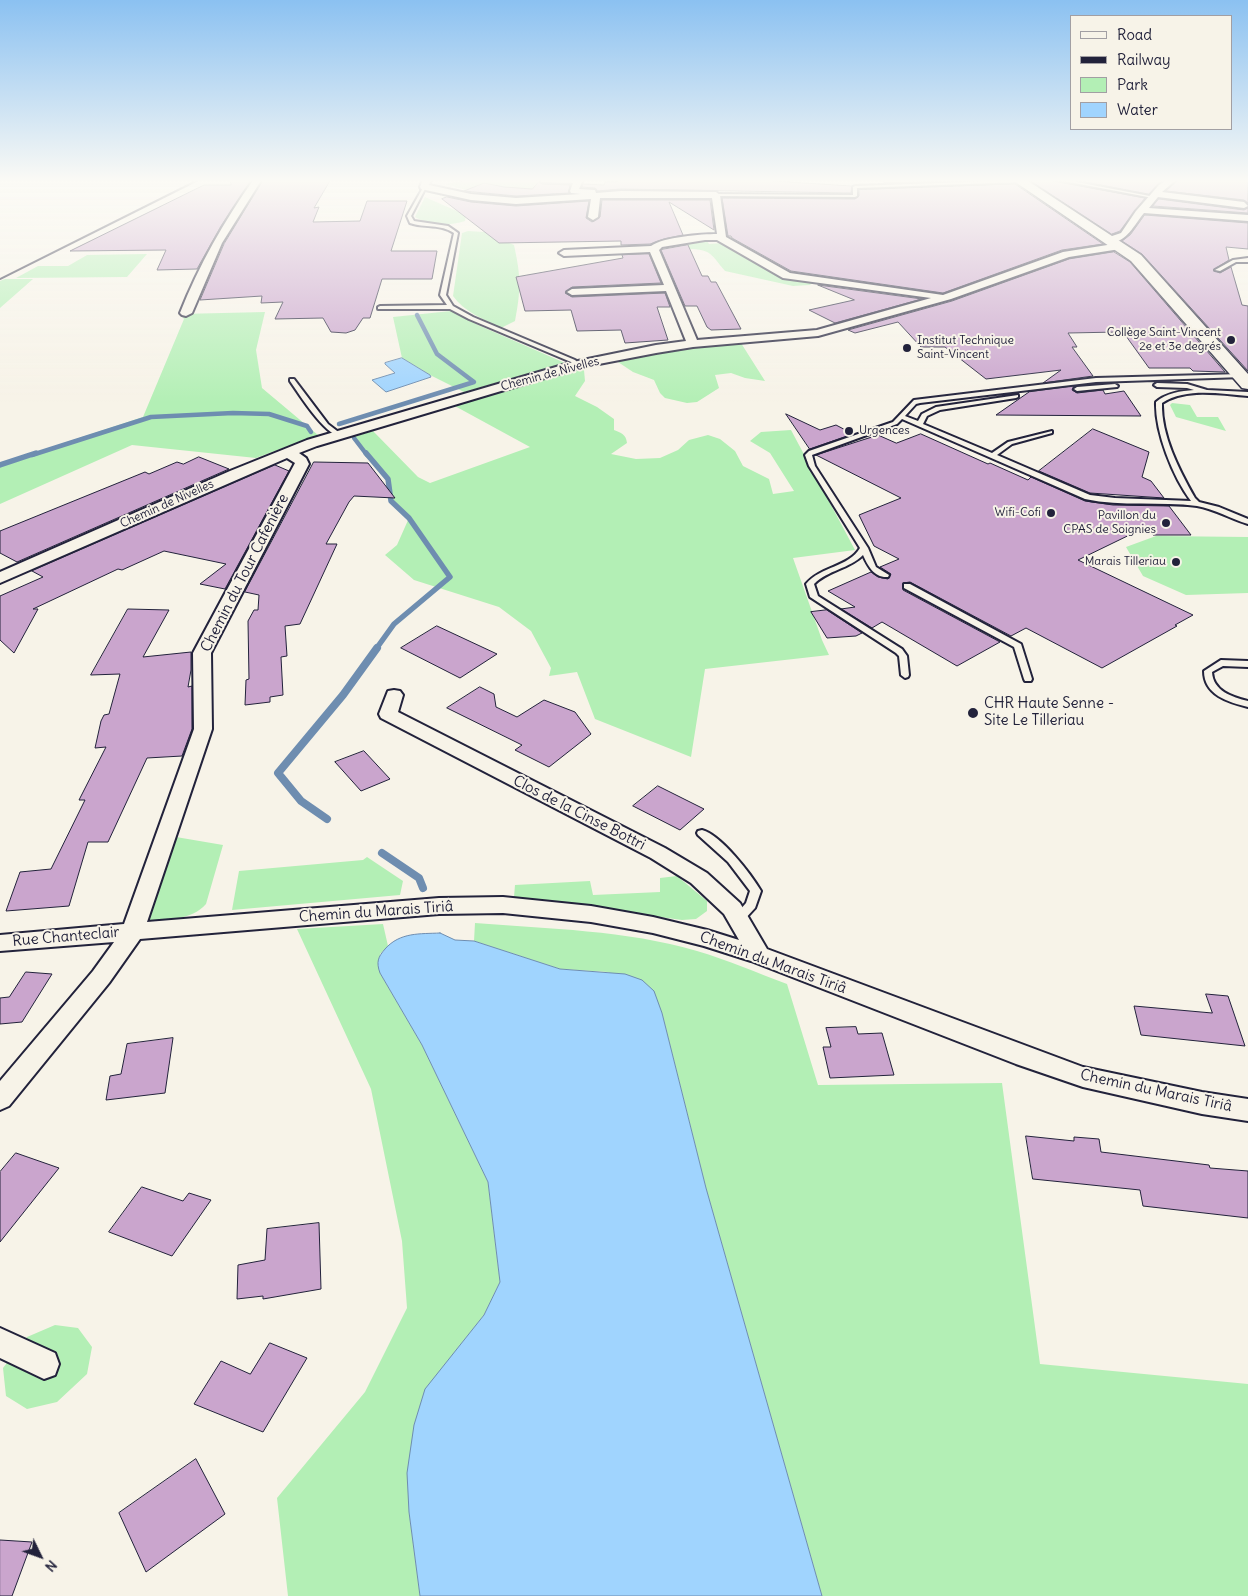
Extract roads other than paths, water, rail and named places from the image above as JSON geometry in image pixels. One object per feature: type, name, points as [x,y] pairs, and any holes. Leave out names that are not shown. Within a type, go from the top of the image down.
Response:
[{"type":"street","points":[[186,314],[211,253]]},
{"type":"street","points":[[656,253],[693,344]]},
{"type":"street","points":[[747,253],[786,276],[946,297]]},
{"type":"street","name":"Chemin de Nivelles","points":[[0,578],[288,452],[339,434],[577,365],[693,344],[818,333],[946,297],[1069,253]]},
{"type":"street","points":[[1130,253],[1136,258],[1244,380]]},
{"type":"street","points":[[572,292],[669,288]]},
{"type":"street","name":"Chemin du Tour Cafenière","points":[[133,932],[203,729],[202,653],[302,464],[301,461],[288,452]]},
{"type":"street","name":"Clos de la Cinse Bottri","points":[[394,695],[388,714],[658,853],[699,878],[732,909],[759,955]]},
{"type":"street","name":"Chemin du Marais Tiriâ","points":[[133,932],[439,906],[502,905],[591,914],[653,924],[707,938],[759,955],[1016,1054],[1083,1077],[1202,1103],[1248,1110]]},
{"type":"street","points":[[0,1099],[101,977],[133,932]]},
{"type":"street","name":"Rue Chanteclair","points":[[0,943],[133,932]]},
{"type":"street","points":[[0,1343],[44,1364]]},
{"type":"lane","points":[[452,253],[443,295],[451,306],[471,318],[572,361],[577,365]]},
{"type":"lane","points":[[1218,270],[1234,261],[1248,260]]},
{"type":"lane","points":[[380,308],[451,306]]},
{"type":"lane","points":[[292,380],[326,425],[339,434]]},
{"type":"lane","points":[[886,575],[874,568],[808,455],[811,452],[895,423],[914,402],[920,401],[1096,380],[1244,380]]},
{"type":"lane","points":[[920,424],[924,415],[938,408],[1054,391],[1150,384],[1187,386],[1208,392]]},
{"type":"lane","points":[[1197,504],[1189,496],[1163,432],[1159,418],[1159,402],[1168,396],[1208,392],[1248,394]]},
{"type":"lane","points":[[902,417],[1088,497],[1117,502],[1197,504],[1215,508],[1248,522]]},
{"type":"lane","points":[[992,456],[1010,443],[1050,432]]},
{"type":"lane","points":[[864,548],[862,554],[856,558],[828,569],[815,577],[810,584],[814,597],[899,651],[903,656],[904,675]]},
{"type":"lane","points":[[907,586],[1018,646],[1028,679]]},
{"type":"lane","points":[[1248,664],[1221,663],[1213,667],[1208,672],[1207,677],[1210,684],[1220,693],[1236,701],[1248,704]]},
{"type":"lane","points":[[702,833],[723,849],[741,869],[756,891],[751,905],[738,919]]},
{"type":"water","points":[[402,358],[431,377],[386,392],[372,380],[395,373],[385,363]]},
{"type":"water","points":[[440,933],[455,940],[474,941],[560,969],[625,974],[642,980],[654,991],[662,1013],[706,1188],[822,1596],[420,1596],[409,1512],[407,1473],[414,1425],[425,1389],[484,1315],[500,1282],[488,1182],[422,1045],[380,973],[378,966],[379,957],[397,939],[418,934]]},
{"type":"waterway","points":[[339,424],[474,382],[437,354],[417,315]]},
{"type":"waterway","points":[[32,455],[151,417],[233,413],[269,414],[307,426],[311,432]]},
{"type":"waterway","points":[[354,438],[367,455]]},
{"type":"waterway","points":[[0,465],[36,453]]},
{"type":"waterway","points":[[366,453],[388,479],[391,501],[409,518],[450,577],[394,624],[376,649]]},
{"type":"waterway","points":[[327,819],[301,801],[278,773],[343,695],[377,648]]},
{"type":"waterway","points":[[382,853],[419,878],[423,888]]},
{"type":"railway","points":[[0,279],[51,253]]},
{"type":"place","name":"Collège Saint-Vincent 2e et 3e degrés","points":[[1231,340]]},
{"type":"place","name":"Institut Technique Saint-Vincent","points":[[907,348]]},
{"type":"place","name":"Urgences","points":[[849,431]]},
{"type":"place","name":"Wifi-Cofi","points":[[1051,513]]},
{"type":"place","name":"Pavillon du CPAS de Soignies","points":[[1166,523]]},
{"type":"place","name":"Marais Tilleriau","points":[[1176,562]]},
{"type":"place","name":"CHR Haute Senne - Site Le Tilleriau","points":[[973,713]]}]
